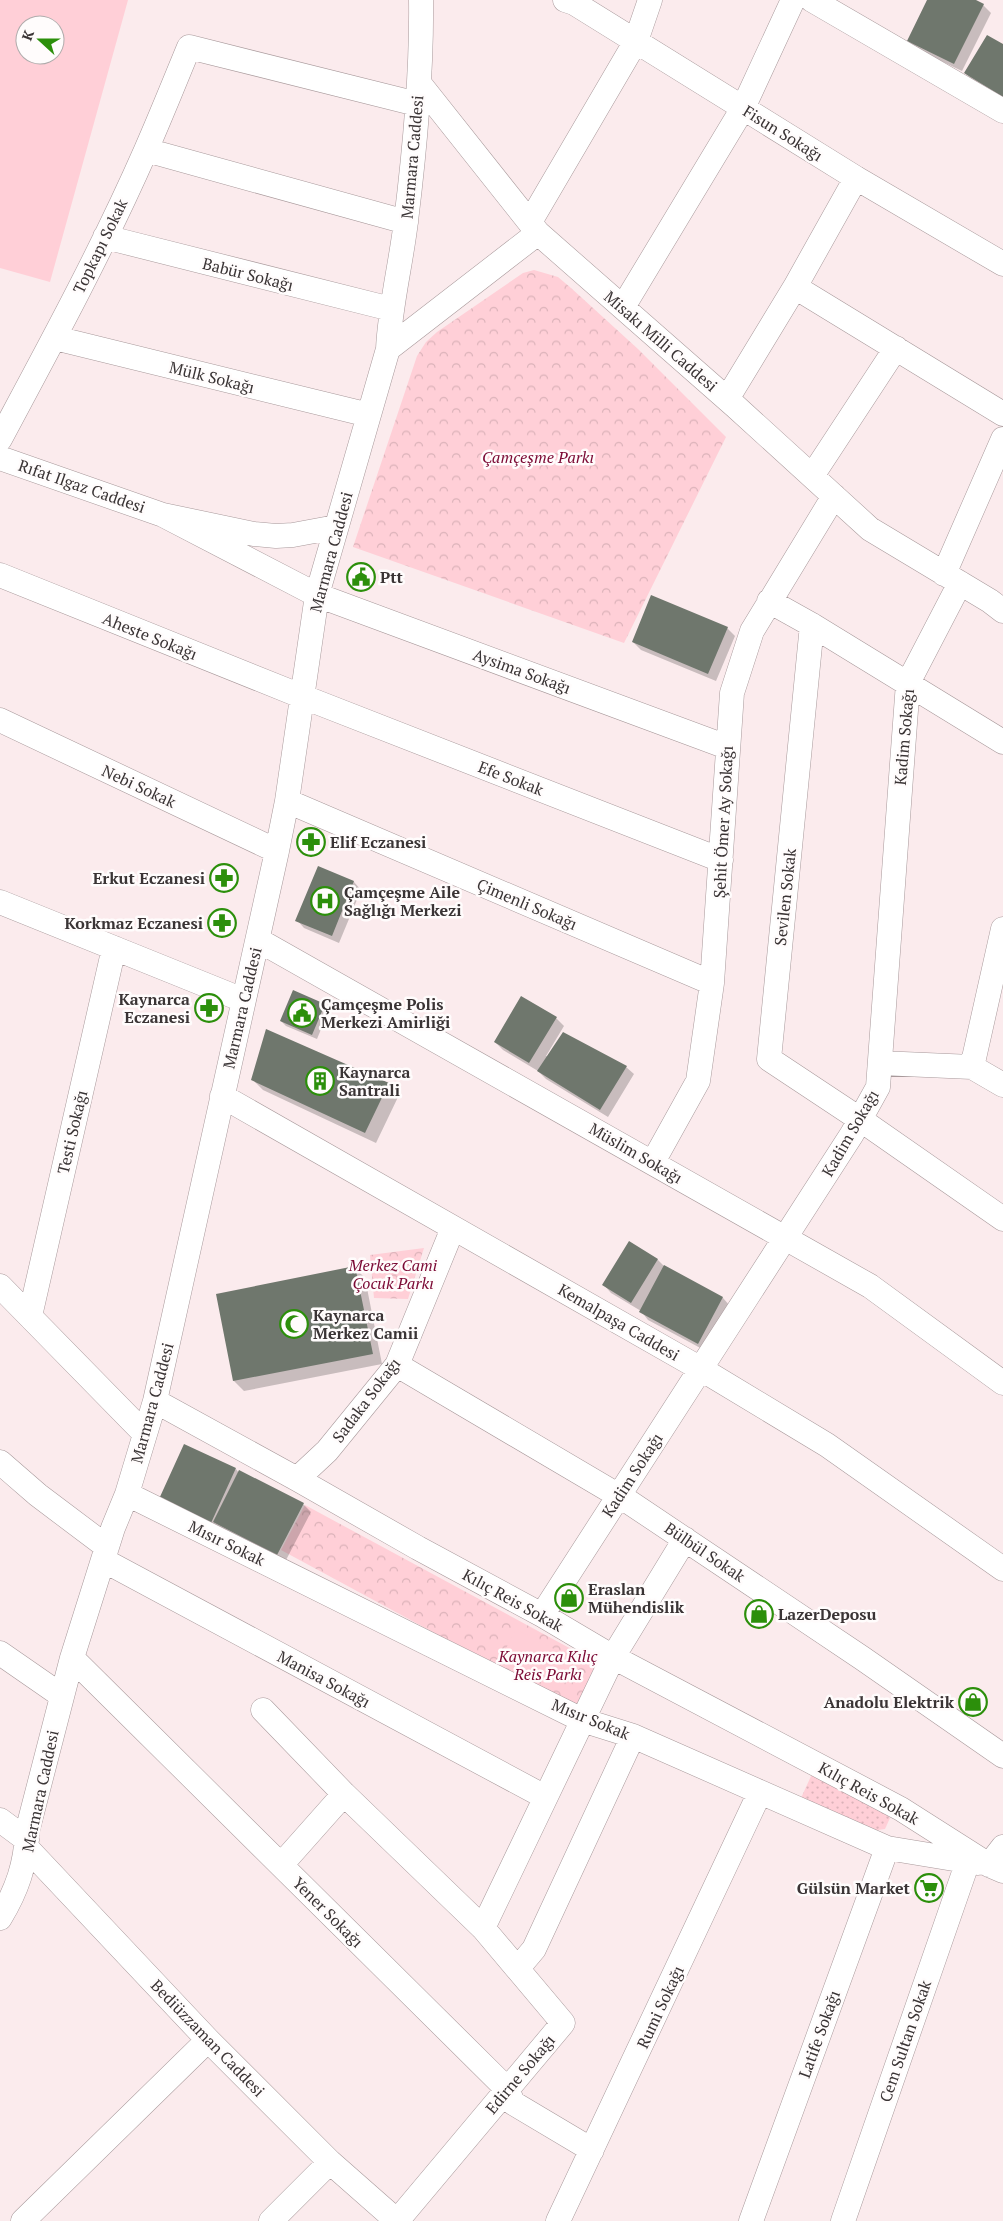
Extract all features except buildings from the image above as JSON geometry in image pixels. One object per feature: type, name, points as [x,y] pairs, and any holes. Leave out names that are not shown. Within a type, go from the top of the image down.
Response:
[{"type":"street","name":"Fisun Sokağı","points":[[565,0],[574,3],[856,178],[1003,264]]},
{"type":"street","points":[[388,350],[534,228],[636,41],[650,0]]},
{"type":"street","points":[[623,307],[743,108],[793,0]]},
{"type":"street","points":[[812,0],[1003,111]]},
{"type":"street","points":[[416,1],[418,94]]},
{"type":"street","name":"Topkapı Sokak","points":[[0,439],[55,338],[105,238],[146,150],[189,48],[418,94]]},
{"type":"street","name":"Marmara Caddesi","points":[[0,1918],[19,1882],[72,1658],[105,1554],[127,1494],[155,1401],[243,1000],[258,940],[287,801],[316,595],[388,350],[391,308],[406,222],[418,94]]},
{"type":"street","name":"Misakı Milli Caddesi","points":[[418,94],[534,228],[870,529],[990,601],[1003,611]]},
{"type":"street","points":[[146,150],[406,222]]},
{"type":"street","points":[[727,399],[795,287],[856,178]]},
{"type":"street","name":"Babür Sokağı","points":[[105,238],[391,308]]},
{"type":"street","points":[[795,287],[1003,414]]},
{"type":"street","name":"Mülk Sokağı","points":[[55,338],[369,415]]},
{"type":"street","points":[[812,476],[896,348]]},
{"type":"street","name":"Kadim Sokağı","points":[[542,1615],[861,1120],[878,1086],[908,683],[952,579],[1003,439]]},
{"type":"street","name":"Rıfat Ilgaz Caddesi","points":[[0,458],[164,515],[254,534],[276,536],[314,533],[336,527]]},
{"type":"street","name":"Şehit Ömer Ay Sokağı","points":[[653,1162],[698,1080],[712,983],[732,693],[752,631],[834,496]]},
{"type":"street","name":"Rıfat Ilgaz Caddesi","points":[[164,515],[316,595]]},
{"type":"street","name":"Aheste Sokağı","points":[[0,575],[301,696]]},
{"type":"street","name":"Aysima Sokağı","points":[[316,595],[727,747]]},
{"type":"street","points":[[769,601],[812,625],[1003,742]]},
{"type":"street","name":"Sevilen Sokak","points":[[812,625],[769,1060],[861,1120]]},
{"type":"street","name":"Efe Sokak","points":[[301,696],[721,860]]},
{"type":"street","name":"Nebi Sokak","points":[[0,720],[277,851]]},
{"type":"street","name":"Çimenli Sokağı","points":[[287,801],[712,983]]},
{"type":"street","points":[[0,902],[243,1000]]},
{"type":"street","points":[[972,1067],[995,1005],[1003,929]]},
{"type":"street","name":"Müslim Sokağı","points":[[258,940],[870,1286],[1003,1382]]},
{"type":"street","name":"Testi Sokağı","points":[[30,1316],[114,948]]},
{"type":"street","points":[[880,1063],[972,1067],[1003,1084]]},
{"type":"street","name":"Kemalpaşa Caddesi","points":[[222,1096],[701,1369],[827,1445],[1003,1569]]},
{"type":"street","points":[[861,1120],[1003,1219]]},
{"type":"street","name":"Sadaka Sokağı","points":[[297,1479],[328,1451],[396,1365],[453,1228]]},
{"type":"street","points":[[0,1286],[145,1434]]},
{"type":"street","name":"Bülbül Sokak","points":[[396,1365],[619,1495],[870,1663],[1003,1756]]},
{"type":"street","name":"Kılıç Reis Sokak","points":[[155,1401],[614,1656],[901,1809],[991,1861]]},
{"type":"street","name":"Manisa Sokağı","points":[[0,1462],[105,1554],[545,1797]]},
{"type":"street","name":"Mısır Sokak","points":[[127,1494],[582,1720],[633,1736],[887,1848],[991,1861]]},
{"type":"street","points":[[484,1928],[614,1656],[685,1539]]},
{"type":"street","points":[[0,1653],[62,1696]]},
{"type":"street","name":"Yener Sokağı","points":[[72,1658],[507,2089],[513,2103],[592,2150]]},
{"type":"street","name":"Edirne Sokağı","points":[[263,1710],[344,1794],[484,1928],[563,2023],[397,2221]]},
{"type":"street","points":[[518,1968],[534,1949],[633,1736]]},
{"type":"street","name":"Rumi Sokağı","points":[[558,2221],[760,1792]]},
{"type":"street","points":[[281,1865],[344,1794]]},
{"type":"street","name":"Bediüzzaman Caddesi","points":[[0,1820],[27,1844],[208,2040],[330,2162],[397,2221]]},
{"type":"street","name":"Latife Sokağı","points":[[751,2221],[887,1848]]},
{"type":"street","name":"Cem Sultan Sokak","points":[[843,2221],[991,1861]]},
{"type":"street","points":[[23,2221],[208,2040]]},
{"type":"street","points":[[271,2221],[330,2162]]},
{"type":"green space","points":[[0,0],[128,0],[50,282],[0,268]]},
{"type":"green space","name":"Çamçeşme Parkı","points":[[534,270],[558,277],[571,288],[638,349],[726,437],[624,643],[353,547],[417,356],[426,342],[437,332],[523,273]]},
{"type":"green space","name":"Merkez Cami Çocuk Parkı","points":[[424,1248],[408,1299],[374,1298],[370,1255]]},
{"type":"green space","name":"Kaynarca Kılıç Reis Parkı","points":[[305,1505],[599,1664],[575,1709],[281,1550]]},
{"type":"green space","points":[[516,1629],[575,1660],[559,1691],[500,1660]]},
{"type":"green space","points":[[812,1774],[881,1808],[890,1818],[885,1829],[871,1831],[801,1798]]},
{"type":"place","name":"Ptt","points":[[361,577]]},
{"type":"place","name":"Elif Eczanesi","points":[[311,842]]},
{"type":"place","name":"Erkut Eczanesi","points":[[224,878]]},
{"type":"place","name":"Çamçeşme Aile Sağlığı Merkezi","points":[[325,901]]},
{"type":"place","name":"Korkmaz Eczanesi","points":[[222,923]]},
{"type":"place","name":"Kaynarca Eczanesi","points":[[209,1008]]},
{"type":"place","name":"Çamçeşme Polis Merkezi Amirliği","points":[[302,1013]]},
{"type":"place","name":"Kaynarca Santrali","points":[[320,1081]]},
{"type":"place","name":"Kaynarca Merkez Camii","points":[[294,1324]]},
{"type":"place","name":"Eraslan Mühendislik","points":[[569,1598]]},
{"type":"place","name":"LazerDeposu","points":[[759,1614]]},
{"type":"place","name":"Anadolu Elektrik","points":[[973,1702]]},
{"type":"place","name":"Gülsün Market","points":[[929,1888]]}]
